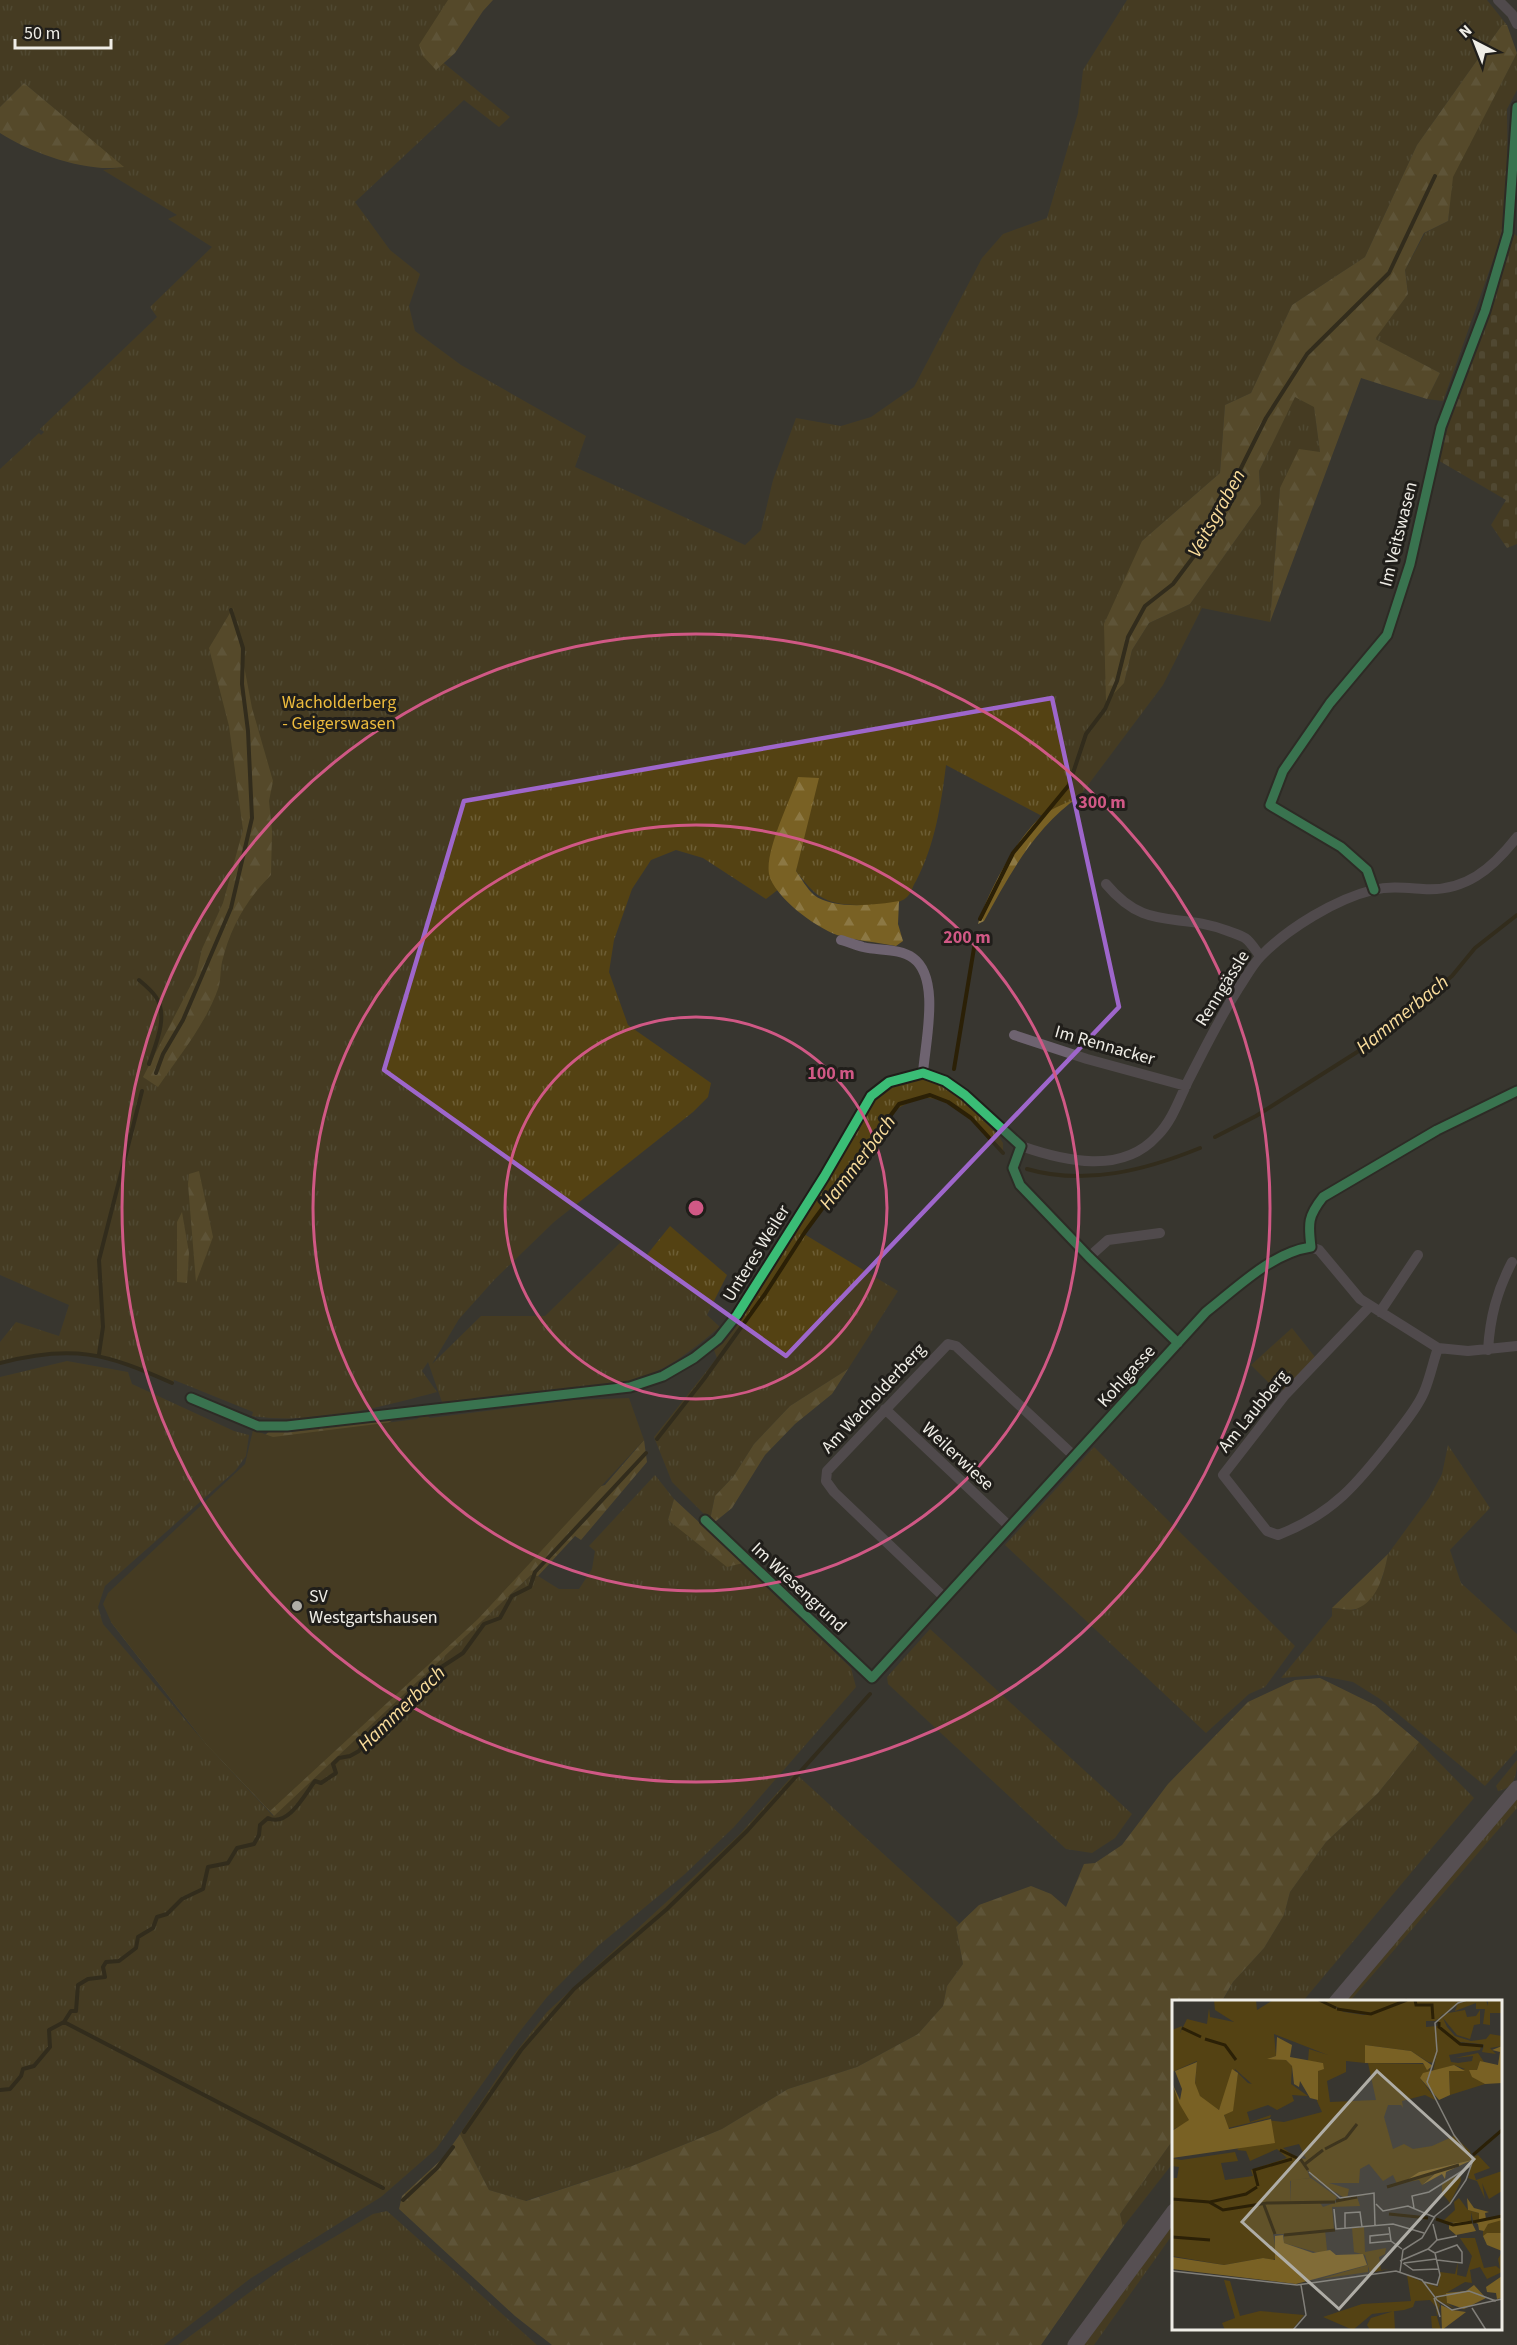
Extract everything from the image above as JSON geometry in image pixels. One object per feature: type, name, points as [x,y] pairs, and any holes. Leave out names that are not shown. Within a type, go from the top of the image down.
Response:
[{"type":"main road","points":[[1337,2000],[1517,1788]]},
{"type":"main road","points":[[1075,2345],[1172,2212]]},
{"type":"street","points":[[1498,0],[1512,14],[1517,24]]},
{"type":"street","name":"Im Veitswasen","points":[[1374,890],[1367,870],[1341,847],[1270,805],[1283,771],[1330,703],[1387,635],[1410,564],[1441,427],[1485,311],[1508,233],[1517,107]]},
{"type":"street","name":"Renngässle","points":[[1021,1146],[1078,1162],[1109,1160],[1135,1152],[1157,1137],[1175,1110],[1220,1017],[1260,956],[1310,918],[1374,890],[1396,886],[1450,889],[1474,879],[1499,860],[1517,837]]},
{"type":"street","points":[[1106,884],[1121,903],[1139,913],[1157,918],[1212,925],[1245,938],[1260,956]]},
{"type":"street","points":[[841,940],[863,947],[898,952],[914,958],[926,975],[930,993],[922,1073],[945,1081],[964,1095],[1021,1146],[1013,1168],[1020,1185],[1089,1257],[1178,1342]]},
{"type":"street","name":"Im Rennacker","points":[[1014,1035],[1087,1059],[1186,1086]]},
{"type":"street","name":"Unteres Weiler","points":[[190,1398],[258,1425],[286,1426],[630,1387],[663,1376],[694,1358],[718,1339],[737,1315],[825,1177],[872,1096],[889,1082],[922,1073]]},
{"type":"street","points":[[1517,1091],[1437,1130],[1323,1197],[1311,1212],[1309,1228],[1311,1247],[1319,1250],[1360,1299],[1438,1348],[1488,1350],[1517,1346]]},
{"type":"street","points":[[1089,1257],[1108,1240],[1160,1233]]},
{"type":"street","name":"Kohlgasse","points":[[872,1678],[1206,1312],[1261,1270],[1294,1250],[1311,1247]]},
{"type":"street","points":[[1380,1312],[1418,1255]]},
{"type":"street","points":[[1488,1350],[1490,1320],[1498,1289],[1512,1262]]},
{"type":"street","name":"Am Laubberg","points":[[1370,1306],[1285,1395],[1223,1475],[1267,1531],[1278,1536],[1296,1528],[1336,1503],[1356,1485],[1415,1409],[1425,1391],[1438,1348]]},
{"type":"street","name":"Am Wacholderberg","points":[[945,1598],[834,1492],[826,1481],[827,1471],[948,1344],[956,1346],[1074,1456]]},
{"type":"street","name":"Weilerwiese","points":[[885,1409],[1010,1527]]},
{"type":"street","name":"Im Wiesengrund","points":[[705,1520],[872,1678]]},
{"type":"highlighted area","points":[[1052,698],[1119,1007],[786,1356],[384,1070],[464,801]]},
{"type":"green space","name":"Wacholderberg - Geigerswasen","points":[[0,0],[479,0],[440,60],[510,117],[499,127],[464,100],[355,202],[390,250],[420,274],[409,306],[415,331],[461,365],[586,436],[575,467],[745,545],[761,530],[773,480],[796,418],[841,426],[871,417],[914,387],[982,258],[1003,234],[1047,218],[1078,113],[1083,70],[1127,0],[1487,0],[1507,25],[1502,25],[1417,145],[1365,257],[1292,305],[1251,393],[1225,405],[1220,473],[1142,541],[1124,683],[1132,650],[1149,623],[1190,604],[1261,504],[1259,471],[1295,396],[1314,406],[1320,452],[1280,488],[1270,622],[1202,608],[1163,685],[1079,797],[1042,816],[946,765],[933,839],[910,894],[903,900],[883,905],[857,905],[836,903],[821,897],[796,871],[801,842],[793,878],[766,899],[703,858],[676,850],[651,860],[632,889],[614,940],[609,972],[628,1025],[711,1083],[708,1097],[693,1112],[554,1222],[495,1279],[459,1319],[432,1364],[481,1316],[545,1316],[623,1240],[646,1256],[670,1226],[727,1275],[707,1315],[720,1327],[687,1353],[653,1373],[625,1383],[442,1402],[428,1362],[422,1371],[437,1392],[392,1404],[322,1417],[275,1418],[252,1416],[253,1412],[174,1380],[173,1383],[129,1364],[109,1359],[68,1354],[24,1358],[0,1364],[0,1342],[16,1322],[59,1336],[69,1305],[0,1275],[0,469],[39,433],[41,435],[44,432],[40,429],[157,317],[150,307],[212,247],[168,219],[177,215],[103,170],[123,167],[24,83],[0,107]]},
{"type":"green space","points":[[448,0],[493,0],[455,53],[436,70],[423,56],[419,45]]},
{"type":"green space","points":[[1502,25],[1507,25],[1517,53],[1453,177],[1448,221],[1424,233],[1405,270],[1408,294],[1375,339],[1440,373],[1427,399],[1361,378],[1270,622],[1280,488],[1299,449],[1320,452],[1314,407],[1295,397],[1259,471],[1261,504],[1190,604],[1149,623],[1132,650],[1124,683],[1106,702],[1104,624],[1142,541],[1220,473],[1225,405],[1251,393],[1292,305],[1365,257],[1417,145]]},
{"type":"green space","points":[[1517,53],[1517,90],[1507,109],[1508,185],[1501,238],[1443,401],[1427,399],[1440,373],[1374,339],[1408,294],[1405,270],[1425,233],[1448,221],[1452,177]]},
{"type":"green space","points":[[24,83],[124,167],[93,167],[59,160],[27,148],[0,133],[0,107]]},
{"type":"green space","points":[[1513,233],[1517,236],[1517,544],[1507,548],[1491,525],[1506,500],[1436,459]]},
{"type":"green space","points":[[233,608],[252,708],[273,781],[269,801],[272,831],[271,875],[254,894],[234,926],[225,950],[220,983],[213,1002],[191,1040],[158,1087],[143,1077],[196,975],[202,949],[223,903],[243,830],[229,726],[209,648]]},
{"type":"green space","points":[[798,777],[819,778],[796,871],[814,895],[832,903],[867,905],[899,901],[898,924],[903,941],[896,946],[851,939],[828,931],[797,910],[772,883],[769,874],[771,852]]},
{"type":"green space","points":[[1079,797],[1049,822],[1036,837],[1013,870],[984,921],[978,924],[996,882],[1013,851],[1032,825],[1046,813]]},
{"type":"green space","points":[[915,1078],[940,1086],[961,1099],[998,1135],[1003,1143],[1003,1151],[968,1118],[947,1103],[936,1099],[918,1099],[896,1109],[804,1234],[898,1291],[848,1369],[790,1406],[754,1444],[733,1477],[715,1496],[710,1520],[672,1482],[654,1437],[717,1358],[714,1350],[750,1299],[875,1097],[893,1085]]},
{"type":"green space","points":[[199,1171],[213,1237],[196,1282],[188,1184],[189,1174]]},
{"type":"green space","points":[[182,1212],[189,1253],[187,1283],[177,1282],[177,1222]]},
{"type":"green space","points":[[1292,1328],[1315,1357],[1284,1390],[1270,1384],[1251,1365]]},
{"type":"green space","points":[[67,1361],[128,1372],[132,1384],[234,1431],[249,1435],[246,1456],[235,1471],[105,1586],[98,1607],[103,1624],[206,1744],[273,1816],[531,1575],[538,1576],[559,1589],[579,1589],[592,1569],[595,1551],[589,1546],[655,1475],[674,1499],[668,1520],[743,1563],[851,1668],[856,1687],[734,1827],[685,1874],[598,1946],[547,1997],[517,2035],[436,2149],[381,2197],[251,2278],[164,2345],[0,2345],[0,1377]]},
{"type":"green space","points":[[848,1369],[832,1394],[795,1424],[765,1455],[732,1508],[716,1521],[710,1520],[715,1496],[733,1477],[754,1444],[790,1406]]},
{"type":"green space","name":"SV Westgartshausen","points":[[629,1398],[644,1440],[478,1619],[270,1811],[206,1744],[111,1622],[103,1604],[108,1593],[245,1464],[253,1430],[273,1437],[417,1419],[424,1412],[430,1418],[573,1400]]},
{"type":"green space","points":[[393,1420],[368,1436],[259,1440],[271,1430]]},
{"type":"green space","points":[[644,1440],[647,1462],[581,1540],[575,1536],[538,1576],[531,1575],[274,1816],[206,1744],[111,1622],[605,1485]]},
{"type":"green space","points":[[1448,1445],[1490,1508],[1450,1550],[1461,1583],[1517,1634],[1517,1750],[1485,1786],[1380,1699],[1353,1682],[1317,1675],[1281,1678],[1332,1616],[1332,1608],[1355,1610],[1382,1579],[1388,1554],[1429,1498],[1442,1474]]},
{"type":"green space","points":[[1094,1447],[1295,1646],[1265,1687],[1249,1694],[1206,1733],[1005,1545]]},
{"type":"green space","points":[[674,1499],[743,1563],[727,1567],[668,1520]]},
{"type":"green space","points":[[1388,1554],[1379,1586],[1370,1600],[1356,1609],[1332,1608]]},
{"type":"green space","points":[[930,1629],[1132,1814],[1115,1838],[1092,1853],[1066,1849],[888,1684],[887,1677]]},
{"type":"green space","points":[[1320,1678],[1375,1705],[1419,1742],[1378,1793],[1326,1842],[1290,1892],[1284,1915],[1264,1948],[1233,1982],[1223,2000],[1172,2000],[1172,2141],[1120,2214],[1123,2227],[1041,2345],[552,2345],[515,2316],[399,2209],[402,2196],[444,2157],[460,2134],[489,2190],[526,2201],[632,2166],[722,2129],[788,2089],[857,2067],[918,2034],[943,2006],[947,1986],[963,1964],[956,1927],[979,1905],[1031,1886],[1051,1894],[1066,1907],[1084,1864],[1095,1863],[1122,1845],[1168,1784],[1248,1702],[1295,1680]]},
{"type":"green space","points":[[1419,1742],[1474,1798],[1304,2000],[1223,2000],[1233,1982],[1264,1948],[1284,1915],[1290,1892],[1326,1842],[1378,1793]]},
{"type":"green space","points":[[1517,1760],[1514,1780],[1508,1787],[1498,1791],[1496,1786]]},
{"type":"green space","points":[[795,1773],[959,1923],[956,1927],[963,1964],[947,1986],[943,2006],[918,2034],[857,2067],[788,2089],[722,2129],[632,2166],[525,2201],[489,2190],[460,2134],[505,2066],[547,2012],[739,1835]]},
{"type":"green space","points":[[1517,1797],[1517,1808],[1351,2000],[1343,2000]]},
{"type":"green space","points":[[1172,2141],[1172,2164],[1123,2227],[1120,2214]]},
{"type":"green space","points":[[387,2211],[537,2345],[178,2345],[284,2267],[373,2214]]},
{"type":"green space","points":[[1172,2222],[1172,2235],[1094,2345],[1084,2345]]},
{"type":"waterway","name":"Veitsgraben","points":[[980,919],[1013,853],[1069,785],[1086,734],[1105,709],[1117,681],[1128,637],[1145,606],[1173,584],[1203,544],[1266,418],[1307,354],[1389,273],[1435,176]]},
{"type":"waterway","points":[[156,1073],[163,1054],[183,1020],[231,908],[252,818],[248,731],[242,684],[243,648],[231,610]]},
{"type":"waterway","name":"Hammerbach","points":[[1215,1137],[1256,1116],[1373,1042],[1452,976],[1475,948],[1517,915]]},
{"type":"waterway","name":"Veitsgraben","points":[[954,1069],[975,942]]},
{"type":"waterway","points":[[139,980],[156,997],[161,1013],[160,1031],[149,1064]]},
{"type":"waterway","points":[[99,1354],[103,1327],[99,1260],[142,1091]]},
{"type":"waterway","name":"Hammerbach","points":[[657,1439],[704,1379],[765,1294],[805,1232],[899,1104],[930,1095],[948,1102],[971,1118],[1003,1153]]},
{"type":"waterway","name":"Hammerbach","points":[[1027,1169],[1049,1174],[1093,1176],[1137,1169],[1200,1148]]},
{"type":"waterway","points":[[0,1363],[48,1354],[88,1355],[108,1358],[172,1383]]},
{"type":"waterway","name":"Hammerbach","points":[[0,2090],[10,2089],[21,2076],[23,2069],[34,2066],[50,2047],[49,2030],[64,2022],[71,2011],[76,2011],[78,1985],[88,1979],[105,1977],[103,1967],[106,1962],[119,1961],[136,1948],[138,1937],[153,1928],[157,1917],[167,1914],[182,1899],[203,1889],[208,1867],[228,1863],[237,1848],[254,1844],[259,1835],[260,1825],[268,1818],[275,1820],[289,1814],[315,1781],[321,1783],[336,1773],[333,1764],[339,1758],[359,1751],[374,1728],[383,1725],[390,1716],[406,1707],[410,1698],[427,1685],[437,1670],[463,1653],[484,1624],[500,1618],[512,1596],[530,1587],[535,1572],[646,1453]]},
{"type":"waterway","points":[[464,2132],[521,2050],[574,1989],[667,1909],[747,1831],[870,1694]]},
{"type":"waterway","points":[[64,2022],[383,2188]]},
{"type":"waterway","points":[[403,2200],[437,2168],[453,2147]]},
{"type":"cycle path","points":[[1374,890],[1367,870],[1341,847],[1270,805],[1283,771],[1330,703],[1387,635],[1410,564],[1441,427],[1485,311],[1508,233],[1517,107]]},
{"type":"cycle path","points":[[191,1398],[258,1426],[287,1426],[630,1387],[663,1376],[694,1358],[718,1339],[737,1315],[824,1177],[871,1096],[889,1082],[923,1073],[945,1081],[965,1095],[1021,1146],[1013,1168],[1020,1185],[1089,1257],[1178,1343]]},
{"type":"cycle path","points":[[705,1520],[872,1678],[1206,1312],[1268,1264],[1282,1256],[1311,1247],[1310,1220],[1314,1209],[1323,1197],[1437,1130],[1517,1091]]},
{"type":"place","name":"SV Westgartshausen","points":[[297,1606]]}]
